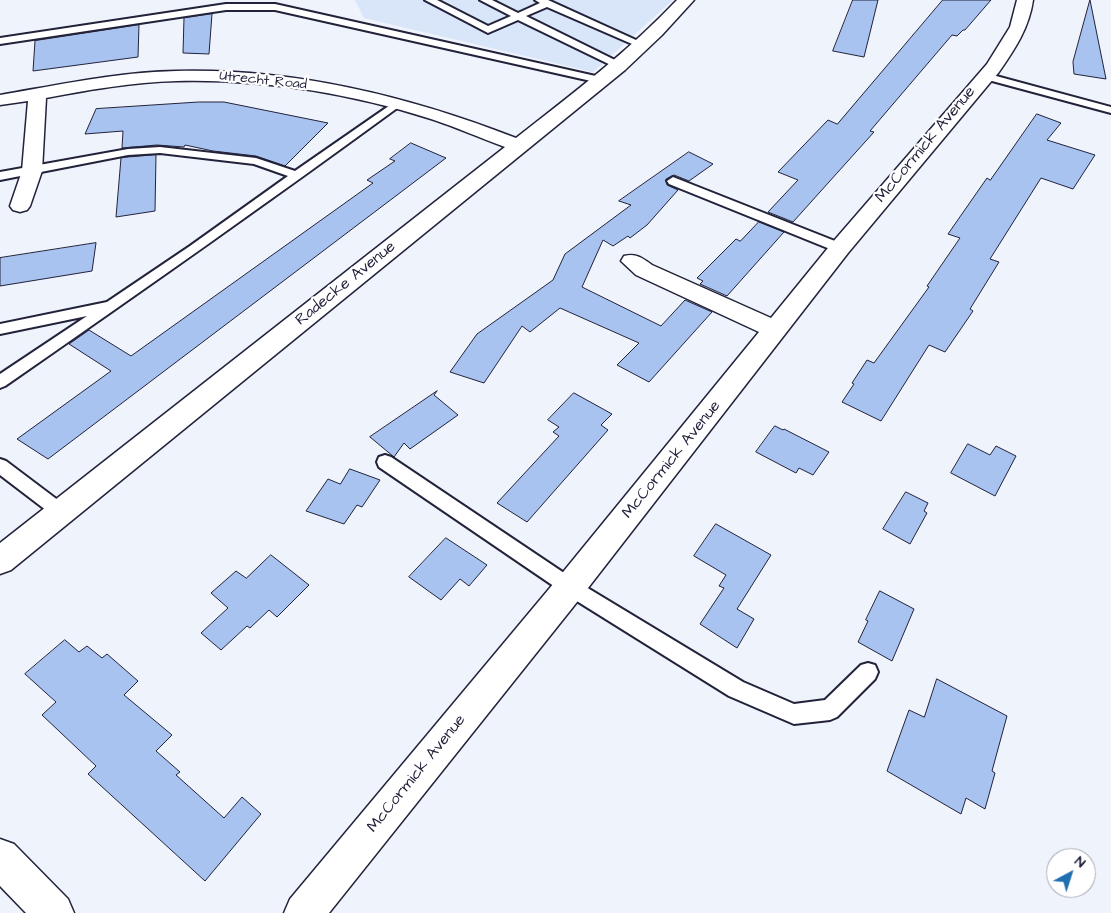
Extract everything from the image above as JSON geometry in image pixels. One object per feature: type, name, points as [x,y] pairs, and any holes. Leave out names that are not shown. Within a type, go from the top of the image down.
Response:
[{"type":"street","name":"Radecke Avenue","points":[[0,561],[619,66],[686,0]]},
{"type":"street","name":"McCormick Avenue","points":[[304,913],[570,587],[840,248],[985,76],[994,68],[1010,45],[1024,14],[1026,0]]},
{"type":"street","name":"Utrecht Road","points":[[0,100],[129,80],[212,75],[277,81],[324,88],[396,104],[438,116],[519,146]]},
{"type":"street","points":[[20,206],[32,171],[37,94]]},
{"type":"street","points":[[632,261],[644,270],[776,330]]},
{"type":"street","points":[[0,858],[54,913]]},
{"type":"lane","points":[[430,0],[488,30],[544,2],[642,45]]},
{"type":"lane","points":[[485,0],[619,66]]},
{"type":"lane","points":[[0,41],[226,8],[275,7],[600,80]]},
{"type":"lane","points":[[985,76],[1111,110]]},
{"type":"lane","points":[[0,382],[298,176],[396,104]]},
{"type":"lane","points":[[0,176],[128,152],[160,150],[256,161],[298,176]]},
{"type":"lane","points":[[673,181],[840,248]]},
{"type":"lane","points":[[0,328],[112,305]]},
{"type":"lane","points":[[385,462],[570,587],[736,689],[794,714],[830,710],[868,672]]},
{"type":"lane","points":[[0,466],[61,512]]},
{"type":"shaded area","points":[[355,0],[673,0],[593,72],[364,18]]},
{"type":"building","points":[[853,0],[878,0],[864,57],[833,51]]},
{"type":"building","points":[[943,0],[991,0],[965,30],[957,36],[952,35],[870,131],[874,132],[793,222],[768,212],[798,180],[778,172],[828,120],[837,124]]},
{"type":"building","points":[[1090,0],[1106,79],[1074,74],[1073,62]]},
{"type":"building","points":[[212,14],[209,54],[183,53],[184,18]]},
{"type":"building","points":[[139,25],[138,57],[33,71],[35,41]]},
{"type":"building","points":[[224,102],[328,123],[285,166],[256,156],[213,151],[185,145],[184,147],[157,145],[122,148],[123,131],[85,134],[96,109]]},
{"type":"building","points":[[1037,114],[1061,123],[1047,140],[1095,155],[1073,189],[1041,178],[990,259],[999,262],[970,309],[973,311],[945,352],[929,345],[881,421],[842,402],[867,360],[874,363],[929,287],[927,286],[960,238],[948,234],[987,178],[990,180]]},
{"type":"building","points":[[411,143],[446,158],[48,459],[17,439],[111,371],[69,344],[89,330],[131,356],[373,183],[367,180],[395,161],[390,159]]},
{"type":"building","points":[[689,152],[713,164],[689,181],[674,175],[666,179],[667,185],[678,190],[647,225],[630,238],[628,236],[613,246],[603,240],[582,287],[661,326],[685,300],[712,312],[649,382],[617,365],[639,343],[560,308],[530,332],[522,326],[484,383],[450,372],[477,334],[553,280],[565,254],[631,205],[619,201]]},
{"type":"building","points":[[156,155],[155,211],[116,217],[121,158]]},
{"type":"building","points":[[759,222],[784,232],[727,296],[700,284],[703,281],[697,278],[736,239],[740,241]]},
{"type":"building","points":[[96,243],[92,271],[0,286],[0,258]]},
{"type":"building","points":[[437,391],[434,395],[458,415],[410,449],[404,443],[394,457],[370,437]]},
{"type":"building","points":[[574,393],[612,414],[601,425],[608,430],[527,522],[497,503],[559,436],[553,432],[559,427],[548,420]]},
{"type":"building","points":[[775,426],[829,452],[813,475],[799,468],[796,473],[756,452]]},
{"type":"building","points":[[968,444],[990,455],[996,446],[1016,456],[995,496],[951,473]]},
{"type":"building","points":[[350,469],[380,480],[362,507],[357,505],[344,524],[306,511],[328,479],[340,484]]},
{"type":"building","points":[[906,492],[928,503],[924,511],[927,513],[910,544],[883,529]]},
{"type":"building","points":[[716,524],[771,555],[737,609],[754,619],[737,648],[700,624],[724,588],[719,586],[726,575],[694,556]]},
{"type":"building","points":[[446,538],[487,565],[469,586],[460,579],[441,600],[409,577]]},
{"type":"building","points":[[271,555],[309,585],[277,617],[269,610],[250,628],[247,626],[221,650],[201,633],[228,608],[211,593],[236,571],[246,578]]},
{"type":"building","points":[[880,591],[914,609],[892,661],[858,642]]},
{"type":"building","points":[[65,640],[79,652],[87,646],[102,658],[107,654],[138,681],[124,695],[172,735],[156,751],[180,772],[176,775],[224,818],[242,797],[261,814],[205,881],[88,774],[96,766],[42,715],[56,702],[25,674]]},
{"type":"building","points":[[937,679],[1007,716],[992,771],[995,773],[985,809],[966,798],[961,814],[887,771],[909,710],[924,717]]}]
